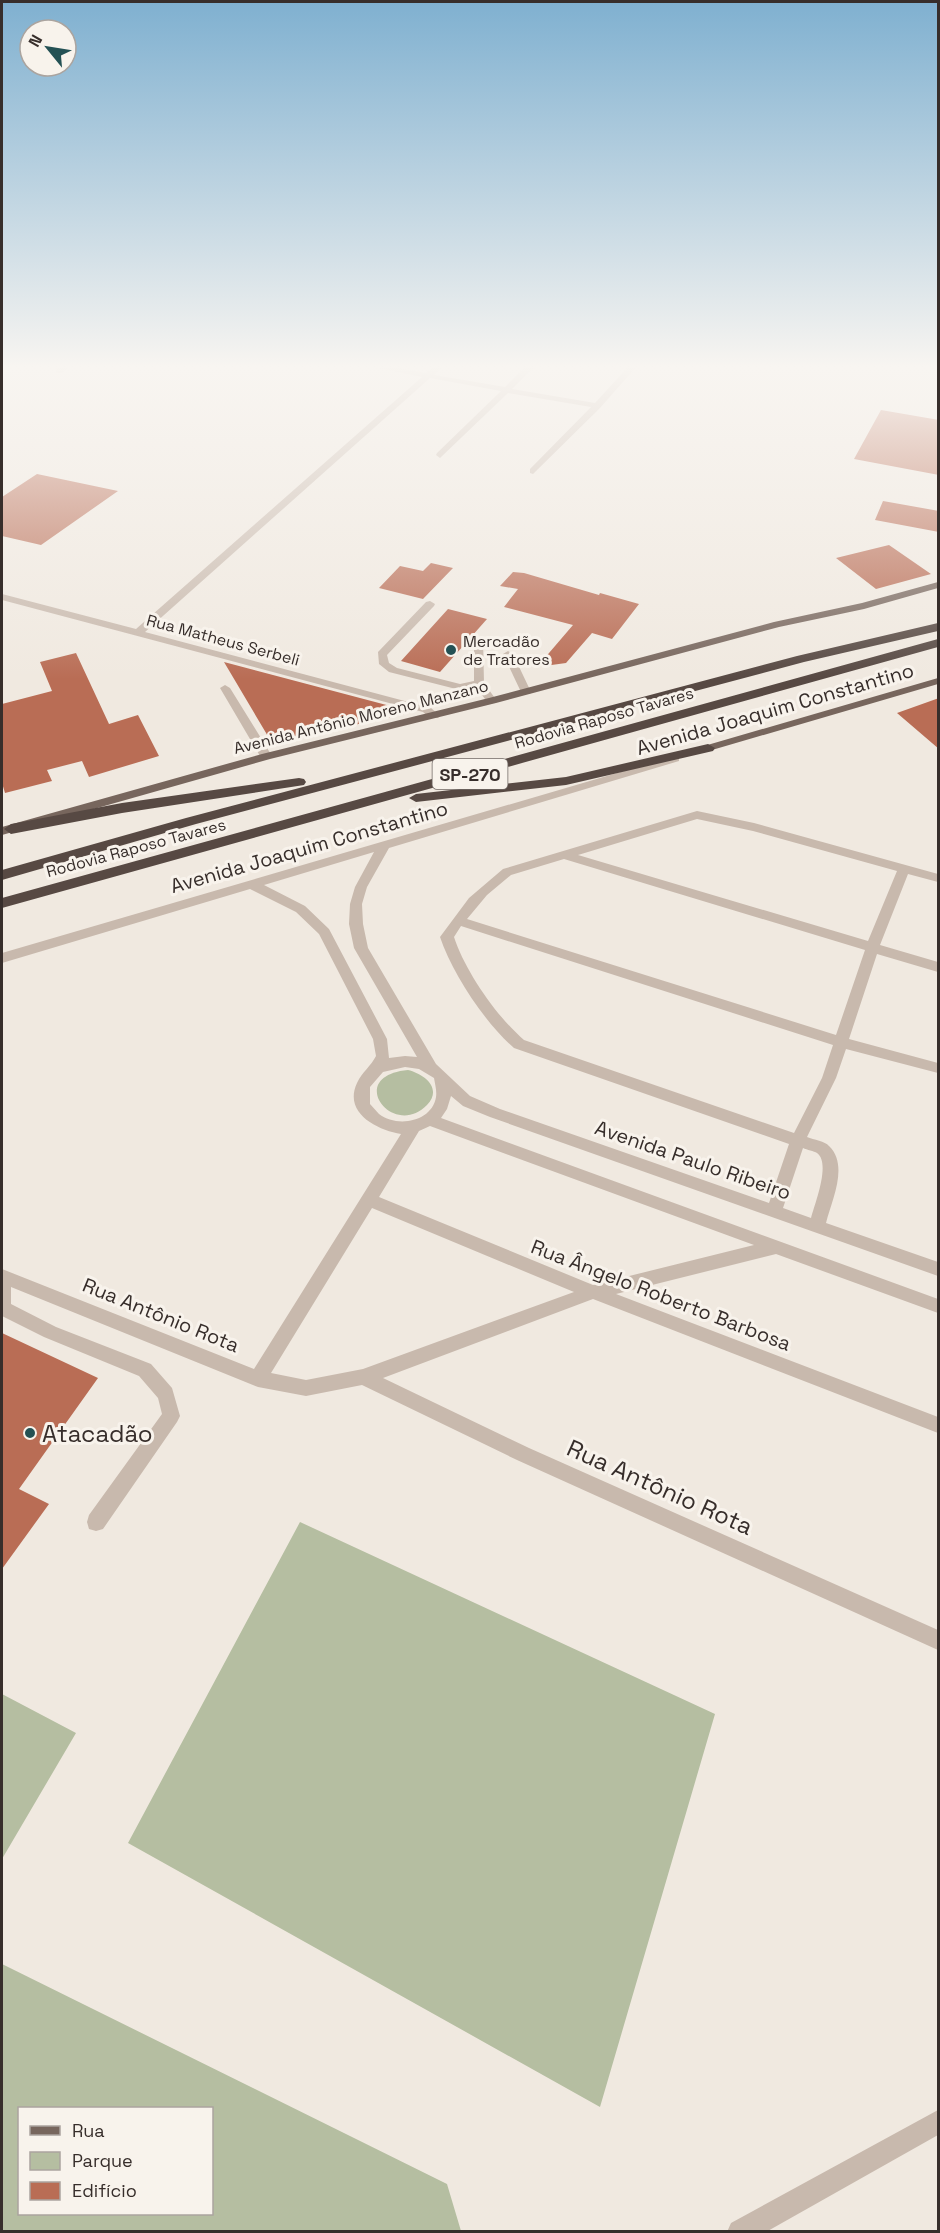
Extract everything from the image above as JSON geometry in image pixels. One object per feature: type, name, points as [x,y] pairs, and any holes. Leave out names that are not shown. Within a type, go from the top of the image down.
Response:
[{"type":"highway","name":"Rodovia Raposo Tavares","points":[[2,874],[191,821],[801,659],[939,627]]},
{"type":"highway","name":"Rodovia Raposo Tavares","points":[[2,903],[939,644]]},
{"type":"highway","points":[[6,830],[122,808],[314,780],[517,734]]},
{"type":"highway","points":[[367,803],[566,782],[708,748]]},
{"type":"highway","points":[[2,914],[121,871]]},
{"type":"main road","name":"Avenida Antônio Moreno Manzano","points":[[6,830],[266,756],[434,716],[778,624],[864,606],[939,585]]},
{"type":"main road","name":"Avenida Joaquim Constantino","points":[[708,748],[939,681]]},
{"type":"street","points":[[138,633],[322,470]]},
{"type":"street","name":"Rua Matheus Serbeli","points":[[2,597],[427,710],[434,716]]},
{"type":"street","points":[[430,604],[382,654],[384,664],[393,670],[460,687],[479,683]]},
{"type":"street","points":[[479,640],[479,683],[492,701]]},
{"type":"street","points":[[508,654],[526,692]]},
{"type":"street","points":[[225,688],[266,756]]},
{"type":"street","name":"Avenida Joaquim Constantino","points":[[2,958],[383,847],[708,748]]},
{"type":"street","points":[[817,1226],[830,1179],[831,1161],[823,1149],[514,1041],[469,980],[448,943],[447,937],[500,876],[687,817],[703,815],[939,878]]},
{"type":"street","name":"Avenida Paulo Ribeiro","points":[[383,847],[361,887],[356,903],[356,924],[361,948],[436,1073],[466,1100],[495,1113],[939,1269]]},
{"type":"street","points":[[564,855],[872,949],[939,967]]},
{"type":"street","points":[[774,1210],[798,1141],[829,1078],[872,949],[904,869]]},
{"type":"street","points":[[251,884],[302,909],[314,918],[324,932],[380,1039],[383,1056],[376,1070]]},
{"type":"street","points":[[459,921],[841,1042],[939,1068]]},
{"type":"street","points":[[404,1061],[418,1063],[436,1073],[446,1092],[443,1107],[430,1120],[414,1126],[396,1128],[380,1123],[368,1114],[361,1102],[361,1089],[367,1077],[389,1063],[404,1061]]},
{"type":"street","points":[[430,1120],[939,1306]]},
{"type":"street","points":[[258,1379],[414,1126]]},
{"type":"street","name":"Rua Ângelo Roberto Barbosa","points":[[369,1200],[593,1292],[939,1425]]},
{"type":"street","points":[[363,1377],[593,1292],[776,1248]]},
{"type":"street","points":[[2,1276],[3,1308],[50,1332],[145,1370],[166,1394],[171,1416],[96,1522]]},
{"type":"street","name":"Rua Antônio Rota","points":[[2,1276],[258,1379],[306,1388],[363,1377],[522,1454],[939,1640]]},
{"type":"street","points":[[740,2232],[939,2122]]},
{"type":"green space","points":[[408,1070],[425,1078],[430,1083],[433,1093],[427,1105],[414,1114],[401,1115],[389,1111],[381,1103],[377,1093],[379,1083],[389,1075]]},
{"type":"green space","points":[[300,1522],[715,1714],[600,2107],[128,1843]]},
{"type":"green space","points":[[2,1694],[76,1733],[2,1859]]},
{"type":"green space","points":[[2,1964],[447,2184],[461,2231],[2,2231]]},
{"type":"building","points":[[914,470],[939,470],[939,475]]},
{"type":"building","points":[[37,474],[118,491],[41,545],[2,536],[2,497]]},
{"type":"building","points":[[883,501],[939,511],[939,532],[875,520]]},
{"type":"building","points":[[889,545],[931,574],[876,589],[836,558]]},
{"type":"building","points":[[431,563],[453,568],[423,599],[379,588],[400,566],[423,571]]},
{"type":"building","points":[[513,572],[639,604],[612,639],[592,633],[566,663],[537,667],[573,625],[504,607],[518,589],[500,586]]},
{"type":"building","points":[[448,609],[487,619],[440,672],[401,661]]},
{"type":"building","points":[[76,653],[109,724],[138,715],[159,756],[89,777],[82,761],[47,770],[52,781],[5,793],[2,783],[2,704],[52,691],[40,662]]},
{"type":"building","points":[[224,662],[413,712],[272,743]]},
{"type":"building","points":[[939,698],[939,749],[897,713]]},
{"type":"building","name":"Atacadão","points":[[2,1333],[98,1378],[19,1489],[49,1504],[2,1569]]},
{"type":"place","name":"Mercadão de Tratores","points":[[451,650]]},
{"type":"place","name":"Atacadão","points":[[30,1433]]}]
